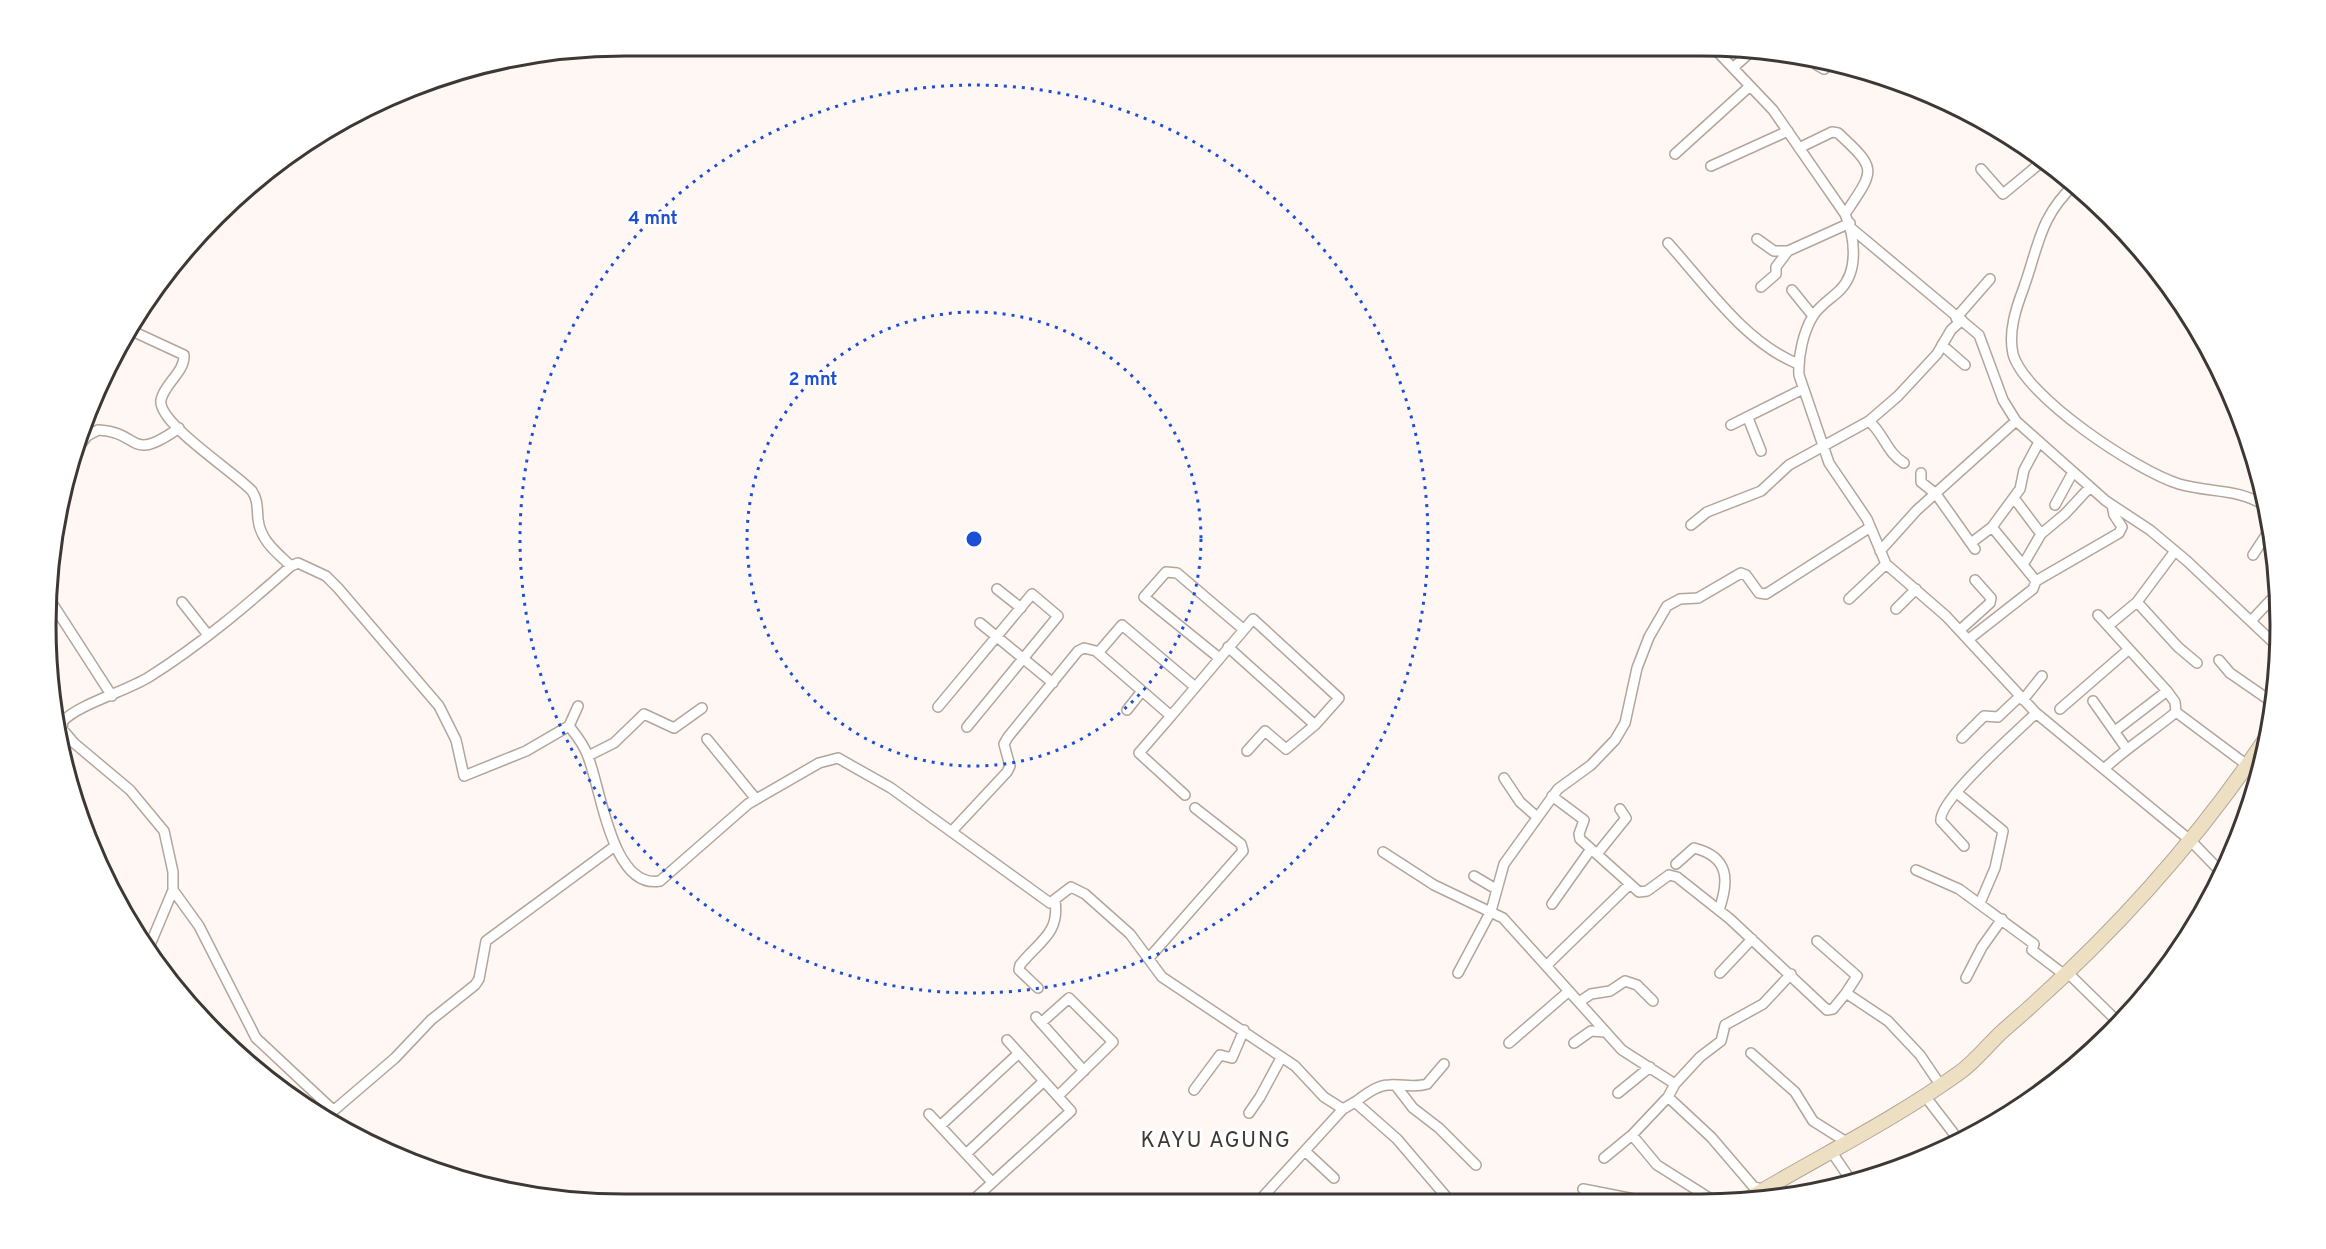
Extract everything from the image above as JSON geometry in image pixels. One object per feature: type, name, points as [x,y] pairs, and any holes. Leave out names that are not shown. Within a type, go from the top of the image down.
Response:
[{"type":"street","points":[[1723,56],[1788,131],[1849,222],[1979,335],[2003,400],[2016,421],[2112,505],[2135,519],[2175,551],[2234,603],[2270,639]]},
{"type":"street","points":[[1734,67],[1745,57]]},
{"type":"street","points":[[1675,154],[1750,86]]},
{"type":"street","points":[[1711,166],[1788,131]]},
{"type":"street","points":[[1799,148],[1832,132],[1838,134],[1865,158],[1869,167],[1849,222],[1853,246],[1850,276],[1839,292],[1813,316],[1798,364],[1803,389],[1822,448],[1836,477],[1867,519],[1886,564],[1960,630],[2036,712],[2191,841],[2216,867]]},
{"type":"street","points":[[1981,169],[2003,194],[2038,165]]},
{"type":"street","points":[[2069,190],[2058,200],[2043,226],[2012,330],[2016,361],[2046,399],[2071,422],[2159,476],[2181,484],[2241,493],[2257,501]]},
{"type":"street","points":[[1757,239],[1774,251],[1788,251],[1849,222]]},
{"type":"street","points":[[1668,243],[1745,329],[1777,355],[1798,364]]},
{"type":"street","points":[[1761,287],[1776,274],[1776,267],[1788,251]]},
{"type":"street","points":[[1691,525],[1707,512],[1761,491],[1789,465],[1869,422],[1898,396],[1942,345],[1990,279]]},
{"type":"street","points":[[1792,290],[1813,316]]},
{"type":"street","points":[[136,333],[184,355],[183,363],[161,399],[164,414],[252,491],[256,496],[261,533],[269,546],[291,566]]},
{"type":"street","points":[[1942,345],[1965,365]]},
{"type":"street","points":[[1731,425],[1803,389]]},
{"type":"street","points":[[1748,418],[1761,451]]},
{"type":"street","points":[[1880,551],[1936,494],[2016,421]]},
{"type":"street","points":[[1869,422],[1883,436],[1892,454],[1904,463]]},
{"type":"street","points":[[89,435],[98,430],[116,434],[140,446],[147,446],[179,428]]},
{"type":"street","points":[[1921,473],[1921,482],[1936,494],[1973,546],[1992,527],[2020,489],[2024,470],[2039,442]]},
{"type":"street","points":[[2055,505],[2073,472]]},
{"type":"street","points":[[2022,565],[2041,534],[2065,514],[2090,487]]},
{"type":"street","points":[[2014,498],[2041,534]]},
{"type":"street","points":[[1969,639],[2034,589],[2036,580],[2119,533],[2122,527],[2114,515],[2112,505]]},
{"type":"street","points":[[1992,527],[2036,580]]},
{"type":"street","points":[[1458,973],[1491,911],[1504,864],[1552,796],[1591,765],[1615,740],[1625,723],[1637,668],[1649,637],[1673,601],[1698,598],[1742,573],[1759,592],[1766,594],[1869,528]]},
{"type":"street","points":[[2253,555],[2264,538]]},
{"type":"street","points":[[2108,626],[2137,602],[2175,551]]},
{"type":"street","points":[[63,720],[66,717],[147,679],[208,635],[291,566],[298,563],[305,564],[326,576],[439,706],[456,740],[464,776],[526,751],[569,726],[578,706]]},
{"type":"street","points":[[1849,599],[1886,564]]},
{"type":"street","points":[[1218,657],[1144,597],[1166,572],[1177,573],[1243,629]]},
{"type":"street","points":[[1960,630],[1990,603],[1991,598],[1975,580]]},
{"type":"street","points":[[997,589],[1021,608]]},
{"type":"street","points":[[1896,609],[1916,589]]},
{"type":"street","points":[[938,707],[1032,594],[1058,616],[967,727]]},
{"type":"street","points":[[2251,621],[2269,601]]},
{"type":"street","points":[[182,602],[208,635]]},
{"type":"street","points":[[2137,602],[2178,647],[2197,663]]},
{"type":"street","points":[[56,610],[112,696]]},
{"type":"street","points":[[2098,615],[2167,692],[2175,702],[2176,712],[2247,765]]},
{"type":"street","points":[[1185,795],[1139,753],[1218,657],[1253,619],[1339,698],[1315,725],[1286,749],[1265,731],[1247,751]]},
{"type":"street","points":[[980,623],[1053,682]]},
{"type":"street","points":[[1098,653],[1122,625],[1194,686]]},
{"type":"street","points":[[1228,647],[1315,725]]},
{"type":"street","points":[[952,831],[1007,772],[1010,761],[1004,744],[1008,737],[1078,651],[1090,648],[1098,653],[1171,716]]},
{"type":"street","points":[[2060,709],[2128,650]]},
{"type":"street","points":[[2219,660],[2230,673],[2266,698]]},
{"type":"street","points":[[1962,738],[1984,716],[1998,717],[2042,676]]},
{"type":"street","points":[[1127,710],[1142,691]]},
{"type":"street","points":[[2115,731],[2167,692]]},
{"type":"street","points":[[2092,701],[2126,748]]},
{"type":"street","points":[[588,756],[614,743],[644,714],[674,728],[702,708]]},
{"type":"street","points":[[1964,846],[1940,816],[1996,749],[2036,712]]},
{"type":"street","points":[[2104,769],[2126,748],[2147,736],[2176,712]]},
{"type":"street","points":[[569,726],[588,756],[615,846],[634,876],[652,882],[660,881],[715,830],[756,799],[819,763],[835,757],[891,788],[1050,903],[1074,887],[1130,934],[1162,977],[1295,1066],[1324,1097],[1342,1109]]},
{"type":"street","points":[[66,733],[74,743],[130,790],[164,831],[173,872],[173,890],[151,942]]},
{"type":"street","points":[[707,739],[756,799]]},
{"type":"street","points":[[1668,1097],[1711,1137],[1754,1186],[1762,1190],[1848,1143],[1962,1071],[2001,1032],[2067,975],[2120,921],[2191,841],[2256,753]]},
{"type":"street","points":[[1504,778],[1520,802],[1537,817]]},
{"type":"street","points":[[1957,793],[2002,831],[1995,867],[1980,903]]},
{"type":"street","points":[[1552,796],[1583,819],[1579,837],[1630,884],[1642,893],[1672,875],[1719,910],[1791,974],[1827,1010],[1833,1009],[1857,976],[1817,941]]},
{"type":"street","points":[[1149,958],[1243,851],[1241,844],[1195,808]]},
{"type":"street","points":[[1552,904],[1594,851],[1626,819],[1620,809]]},
{"type":"street","points":[[173,890],[199,926],[260,1044],[333,1110],[395,1058],[436,1016],[475,985],[479,980],[486,941],[615,846]]},
{"type":"street","points":[[1676,864],[1694,848],[1706,853],[1720,864],[1727,884],[1719,910]]},
{"type":"street","points":[[1383,852],[1434,885],[1491,911],[1509,924],[1622,1050],[1676,1084]]},
{"type":"street","points":[[1916,870],[1959,889],[2002,919],[2034,944],[2031,950],[2067,975],[2113,1017]]},
{"type":"street","points":[[1474,876],[1496,889]]},
{"type":"street","points":[[1547,965],[1630,884]]},
{"type":"street","points":[[1038,988],[1019,970],[1027,956],[1054,927],[1058,918],[1055,901]]},
{"type":"street","points":[[1966,978],[2002,919]]},
{"type":"street","points":[[1720,973],[1752,939]]},
{"type":"street","points":[[1604,1158],[1632,1135],[1668,1097],[1676,1084],[1700,1057],[1721,1041],[1725,1025],[1763,1004],[1791,974]]},
{"type":"street","points":[[1579,1002],[1591,994],[1610,991],[1625,981],[1637,985],[1653,1001]]},
{"type":"street","points":[[1509,1043],[1569,991]]},
{"type":"street","points":[[1846,993],[1888,1021],[1920,1055],[1941,1086]]},
{"type":"street","points":[[1058,1096],[1084,1071],[1113,1042],[1069,998],[1039,1020],[1084,1071]]},
{"type":"street","points":[[1194,1090],[1220,1055],[1232,1058],[1244,1030]]},
{"type":"street","points":[[1574,1043],[1591,1031],[1605,1032]]},
{"type":"street","points":[[979,1194],[1071,1111],[1007,1040]]},
{"type":"street","points":[[940,1126],[1019,1053]]},
{"type":"street","points":[[1751,1053],[1795,1092],[1813,1121],[1848,1143]]},
{"type":"street","points":[[1249,1113],[1281,1058]]},
{"type":"street","points":[[1265,1194],[1342,1109],[1379,1088],[1389,1085],[1427,1084],[1444,1064]]},
{"type":"street","points":[[1618,1093],[1650,1067]]},
{"type":"street","points":[[966,1154],[1044,1081]]},
{"type":"street","points":[[1396,1086],[1413,1108],[1439,1128],[1476,1165]]},
{"type":"street","points":[[1925,1096],[1955,1134]]},
{"type":"street","points":[[1355,1102],[1397,1139],[1444,1194]]},
{"type":"street","points":[[929,1114],[992,1182]]},
{"type":"street","points":[[1632,1135],[1657,1165],[1703,1194]]},
{"type":"street","points":[[1305,1151],[1334,1178]]},
{"type":"street","points":[[1831,1151],[1847,1175]]},
{"type":"street","points":[[1583,1189],[1608,1194]]},
{"type":"district","name":"KAYU AGUNG","points":[[1216,1139]]}]
